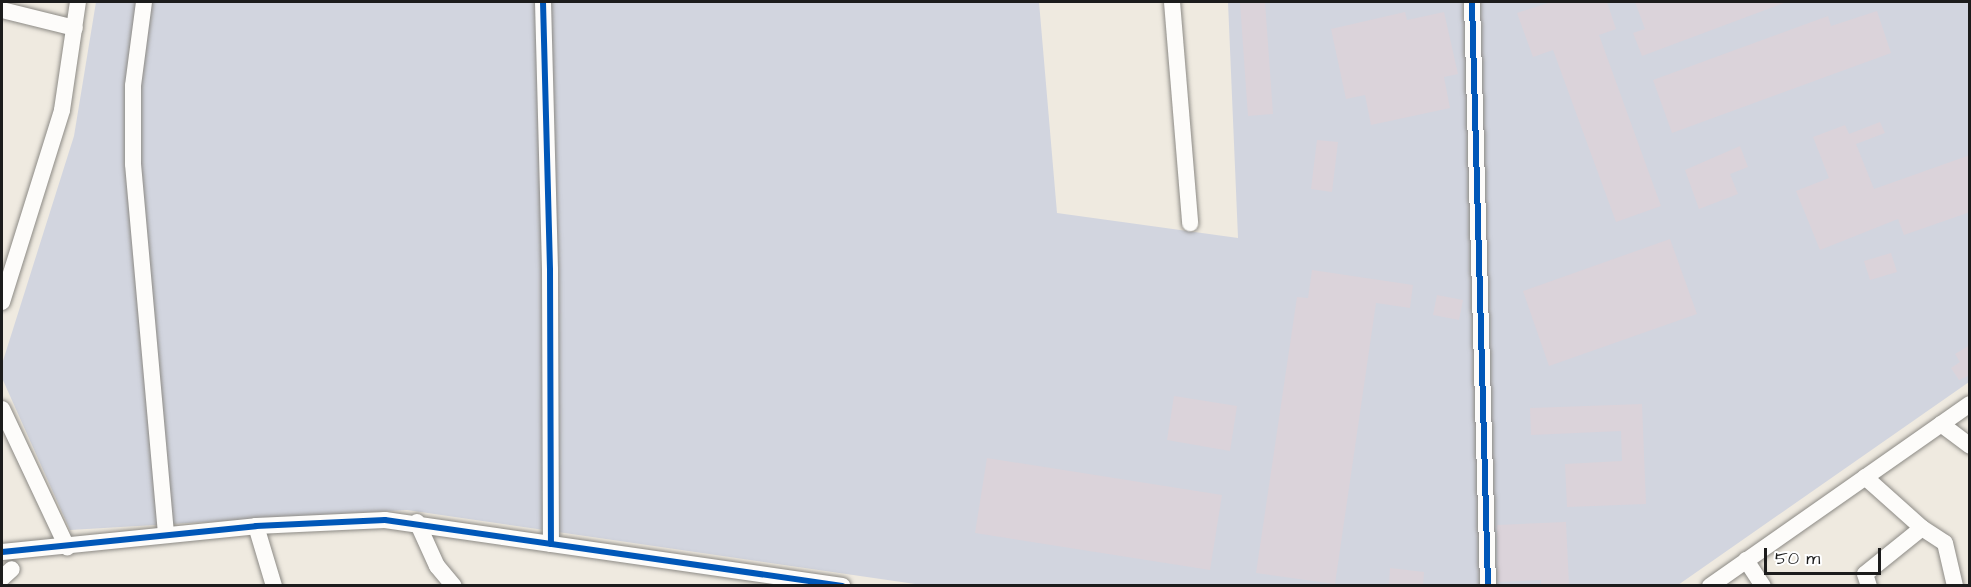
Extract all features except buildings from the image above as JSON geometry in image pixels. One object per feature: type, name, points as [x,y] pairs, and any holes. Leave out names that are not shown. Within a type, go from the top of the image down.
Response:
[{"type":"street","points":[[2,302],[62,110],[78,2]]},
{"type":"street","points":[[144,2],[133,86],[133,164],[166,534]]},
{"type":"street","points":[[543,2],[550,270],[551,544]]},
{"type":"street","points":[[1172,2],[1190,223]]},
{"type":"street","points":[[1472,2],[1488,585]]},
{"type":"street","points":[[2,10],[75,28]]},
{"type":"street","points":[[1710,585],[1970,404]]},
{"type":"street","points":[[2,408],[67,547]]},
{"type":"street","points":[[1941,424],[1970,446]]},
{"type":"street","points":[[1865,477],[1922,528],[1945,543],[1955,585]]},
{"type":"street","points":[[2,552],[256,526],[385,520],[417,522],[551,544],[842,585]]},
{"type":"street","points":[[417,522],[436,566],[454,585]]},
{"type":"street","points":[[256,526],[274,585]]},
{"type":"street","points":[[1869,585],[1865,574],[1922,528]]},
{"type":"street","points":[[1746,560],[1763,585]]},
{"type":"shaded area","points":[[96,2],[1039,2],[1057,213],[1238,238],[1228,2],[1969,2],[1969,382],[1678,585],[922,585],[407,510],[70,530],[2,378],[2,364],[74,136]]},
{"type":"cycle path","points":[[543,2],[550,270],[551,544]]},
{"type":"cycle path","points":[[1472,2],[1488,586]]},
{"type":"cycle path","points":[[2,552],[256,526],[385,520],[842,586]]}]
